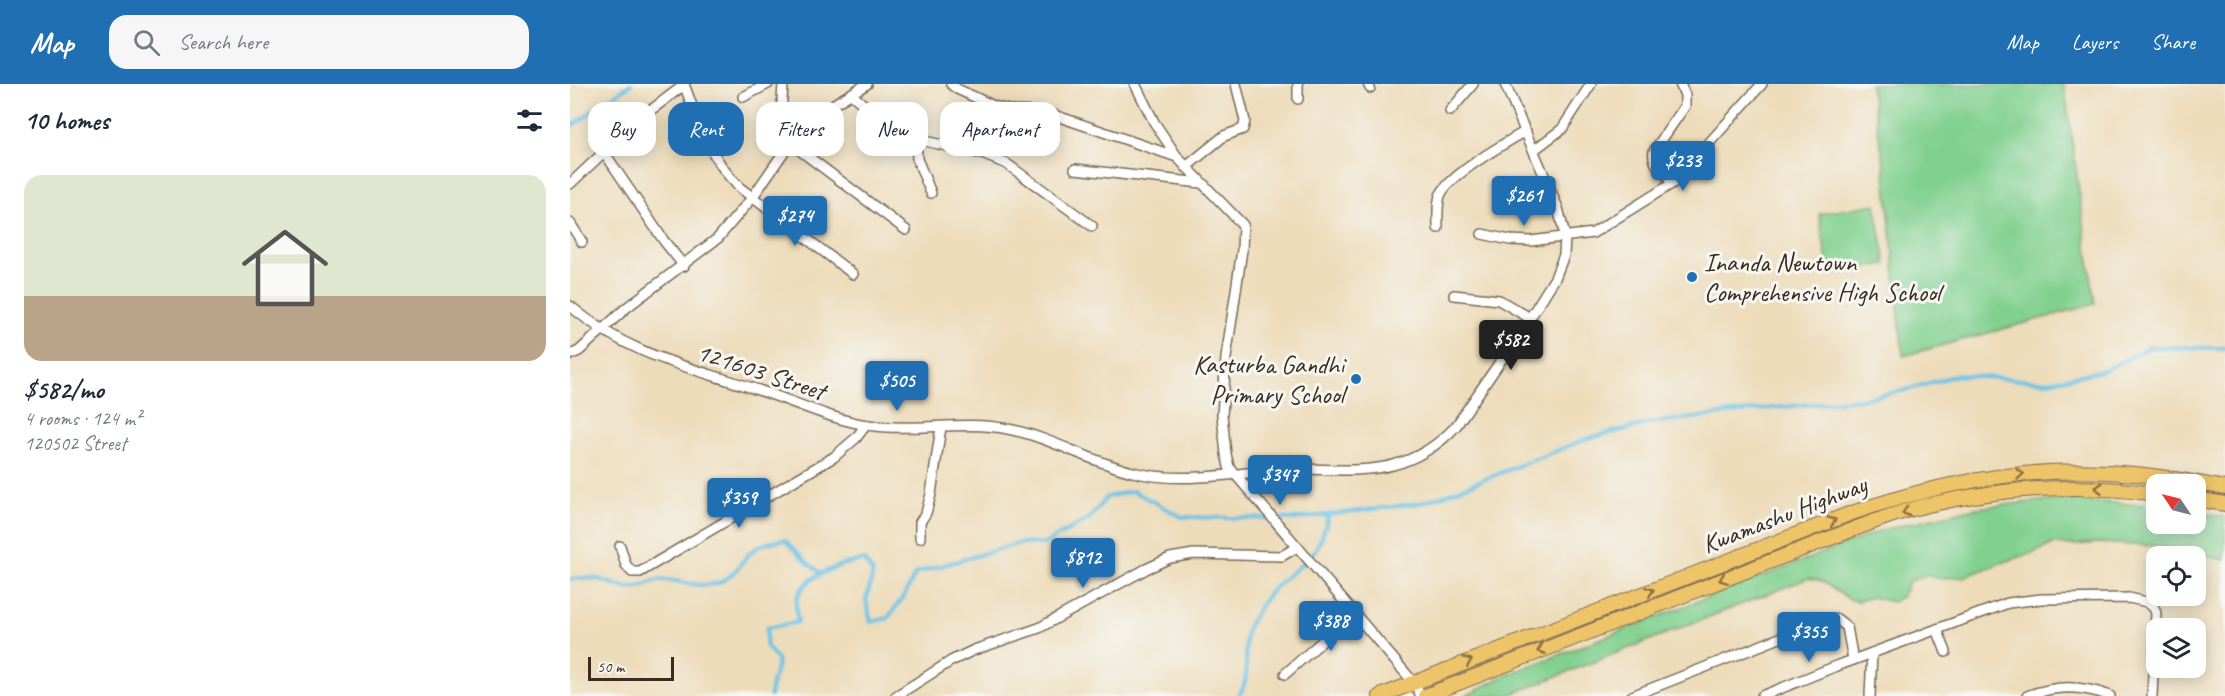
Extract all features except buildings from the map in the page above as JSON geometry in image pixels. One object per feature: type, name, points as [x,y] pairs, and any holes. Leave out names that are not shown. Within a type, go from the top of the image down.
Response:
[{"type":"main road","name":"Kwamashu Highway","points":[[1380,696],[1417,690],[1849,514],[1918,492],[1968,480],[2050,471],[2134,474],[2225,488]]},
{"type":"main road","name":"Kwamashu Highway","points":[[1425,696],[1815,544],[1876,521],[1927,506],[1999,492],[2044,488],[2088,487],[2146,493]]},
{"type":"main road","points":[[2206,501],[2225,504]]},
{"type":"street","points":[[656,105],[684,84],[707,139],[724,172],[752,198],[853,274]]},
{"type":"street","points":[[743,97],[768,84]]},
{"type":"street","points":[[782,102],[783,84]]},
{"type":"street","points":[[840,102],[867,84]]},
{"type":"street","points":[[951,84],[985,102]]},
{"type":"street","points":[[1135,84],[1154,122],[1178,158],[1243,225],[1242,250],[1226,358],[1222,415],[1227,462],[1233,474],[1417,690]]},
{"type":"street","points":[[1186,167],[1224,136],[1243,129],[1245,121],[1236,84]]},
{"type":"street","points":[[1298,84],[1298,99]]},
{"type":"street","points":[[1450,111],[1473,84]]},
{"type":"street","name":"121603 Street","points":[[570,306],[602,329],[640,351],[836,418],[866,425],[960,425],[1008,429],[1028,434],[1122,469],[1147,475],[1183,478],[1298,469],[1374,468],[1410,459],[1428,450],[1448,435],[1530,318],[1564,255],[1564,236],[1558,208],[1505,84]]},
{"type":"street","points":[[1534,150],[1562,129],[1591,84]]},
{"type":"street","points":[[1673,183],[1656,164],[1653,156],[1654,151],[1685,106],[1685,95],[1680,84]]},
{"type":"street","points":[[1482,234],[1519,241],[1593,232],[1673,183],[1762,84]]},
{"type":"street","points":[[851,94],[861,102]]},
{"type":"street","points":[[1060,117],[1178,158]]},
{"type":"street","points":[[1438,228],[1440,196],[1445,187],[1493,151],[1526,131]]},
{"type":"street","points":[[570,184],[600,156]]},
{"type":"street","points":[[607,156],[664,241],[684,266]]},
{"type":"street","points":[[573,351],[718,238],[752,198],[781,156]]},
{"type":"street","points":[[807,156],[906,230]]},
{"type":"street","points":[[917,156],[931,193]]},
{"type":"street","points":[[987,156],[1008,164],[1092,226]]},
{"type":"street","points":[[1075,170],[1201,183]]},
{"type":"street","points":[[570,223],[582,242]]},
{"type":"street","points":[[1454,295],[1499,300],[1530,318]]},
{"type":"street","points":[[620,546],[626,565],[632,572],[640,572],[826,462],[846,448],[866,425]]},
{"type":"street","points":[[920,538],[920,522],[926,513],[931,494],[941,426]]},
{"type":"street","points":[[896,696],[951,661],[974,650],[1039,628],[1170,558],[1194,554],[1282,556],[1299,550]]},
{"type":"street","points":[[1762,696],[1996,607],[2022,601],[2129,598],[2143,600],[2154,608],[2157,618],[2152,696]]},
{"type":"street","points":[[1285,674],[1327,637],[1347,606]]},
{"type":"street","points":[[1632,696],[1828,619],[1837,619],[1847,627],[1853,660]]},
{"type":"street","points":[[1936,629],[1946,652]]},
{"type":"street","points":[[1870,696],[1872,653]]},
{"type":"street","points":[[1792,696],[1793,684]]},
{"type":"street","points":[[2027,696],[2060,687],[2080,688],[2110,696]]},
{"type":"green space","points":[[1870,84],[2064,84],[2095,304],[1903,356],[1884,163]]},
{"type":"green space","points":[[1875,204],[1886,264],[1829,274],[1819,214]]},
{"type":"green space","points":[[2073,500],[2146,505],[2146,534],[2206,534],[2206,514],[2225,517],[2225,560],[2206,556],[2206,546],[2053,544],[1964,577],[1928,576],[1909,581],[1903,596],[1892,602],[1873,597],[1857,601],[1849,599],[1821,581],[1809,578],[1506,696],[1466,696],[1504,676],[1882,530],[1976,508]]},
{"type":"waterway","points":[[570,127],[631,84]]},
{"type":"waterway","points":[[770,696],[778,661],[766,645],[767,628],[798,622],[796,603],[799,594],[805,586],[823,573],[845,564],[864,560],[873,573],[866,601],[871,622],[888,618],[904,596],[916,573],[1021,543],[1044,544],[1090,518],[1107,497],[1133,491],[1182,517],[1295,519],[1420,503],[1589,438],[1651,423],[1862,399],[1906,390],[1957,375],[2048,382],[2105,370],[2150,347],[2225,348]]},
{"type":"waterway","points":[[1238,696],[1245,679],[1245,642],[1249,625],[1272,591],[1315,550],[1328,516]]},
{"type":"waterway","points":[[570,579],[595,578],[627,587],[641,586],[659,580],[711,585],[728,577],[759,546],[785,540],[821,573]]},
{"type":"place","name":"Inanda Newtown Comprehensive High School","points":[[1692,277]]},
{"type":"place","name":"Kasturba Gandhi Primary School","points":[[1356,379]]}]
